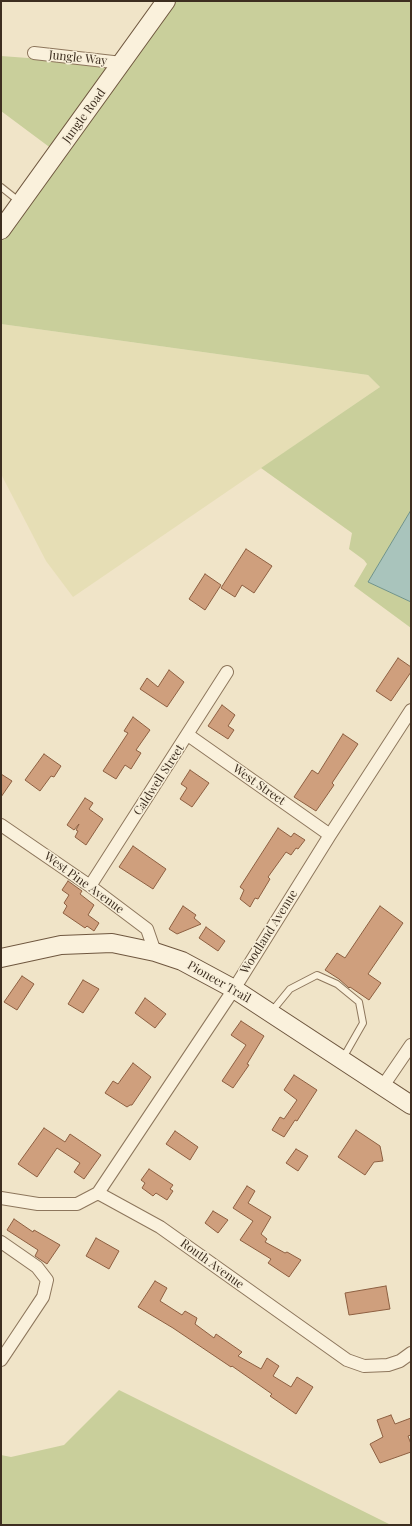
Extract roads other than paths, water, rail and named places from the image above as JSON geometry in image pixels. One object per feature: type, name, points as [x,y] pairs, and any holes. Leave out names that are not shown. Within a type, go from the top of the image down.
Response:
[{"type":"street","name":"Jungle Road","points":[[1,230],[166,1]]},
{"type":"street","name":"Jungle Way","points":[[34,53],[122,62]]},
{"type":"street","name":"Caldwell Street","points":[[90,886],[227,672]]},
{"type":"street","name":"Woodland Avenue","points":[[98,1193],[234,989],[330,834],[411,710]]},
{"type":"street","name":"West Street","points":[[188,735],[330,834]]},
{"type":"street","name":"West Pine Avenue","points":[[1,825],[90,886],[147,929],[155,952]]},
{"type":"street","name":"Pioneer Trail","points":[[1,958],[61,945],[112,943],[155,952],[182,961],[234,989],[411,1105]]},
{"type":"street","points":[[383,1086],[411,1044]]},
{"type":"street","points":[[1,1198],[38,1204],[77,1204],[98,1193]]},
{"type":"street","name":"Routh Avenue","points":[[98,1193],[160,1227],[347,1360],[364,1366],[388,1365],[411,1353]]},
{"type":"street","points":[[1,1242],[38,1267],[47,1280],[43,1298],[1,1360]]},
{"type":"lane","points":[[1,187],[21,203]]},
{"type":"lane","points":[[270,1013],[290,989],[317,975],[337,984],[359,1002],[363,1023],[342,1059]]},
{"type":"water","points":[[411,510],[411,602],[368,582]]}]
